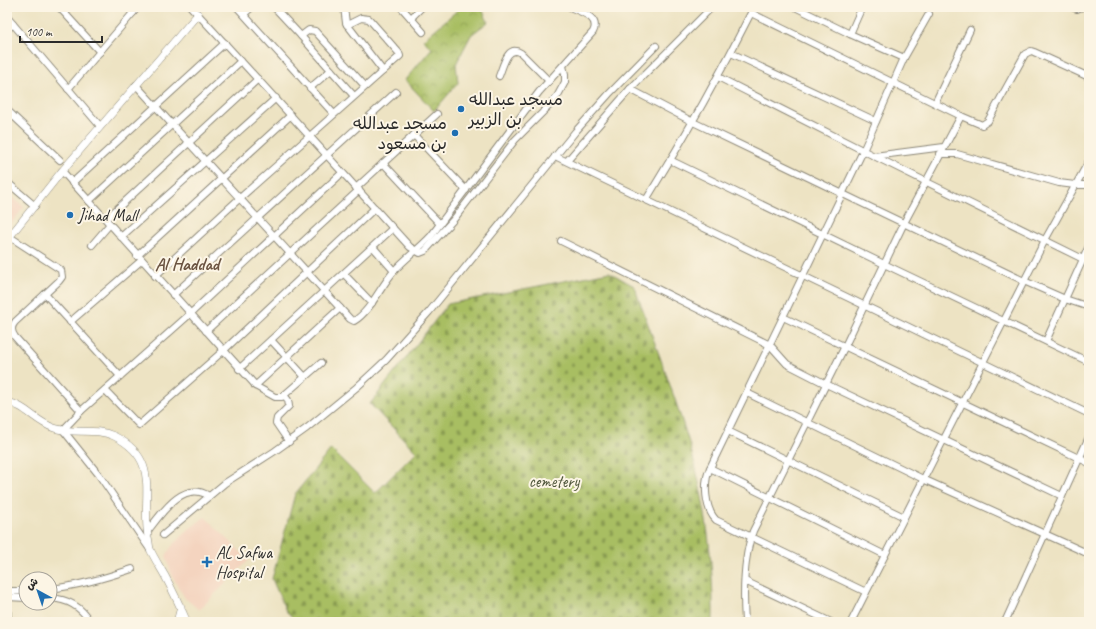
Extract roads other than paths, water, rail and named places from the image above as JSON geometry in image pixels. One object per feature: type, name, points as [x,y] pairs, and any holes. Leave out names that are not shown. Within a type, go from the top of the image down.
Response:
[{"type":"street","points":[[59,7],[100,52]]},
{"type":"street","points":[[128,7],[133,13]]},
{"type":"street","points":[[68,89],[138,7]]},
{"type":"street","points":[[191,7],[276,98],[393,228],[416,252],[422,253],[454,219],[515,140],[554,100],[565,82],[566,74],[563,66]]},
{"type":"street","points":[[237,7],[334,114]]},
{"type":"street","points":[[244,14],[252,7]]},
{"type":"street","points":[[274,7],[354,96]]},
{"type":"street","points":[[344,7],[347,25],[383,71]]},
{"type":"street","points":[[401,7],[423,32]]},
{"type":"street","points":[[411,18],[422,7]]},
{"type":"street","points":[[136,85],[350,320],[354,321],[372,303],[394,271],[416,252],[440,224],[549,81],[594,32],[594,21],[591,17],[570,7]]},
{"type":"street","points":[[567,161],[630,89],[712,7]]},
{"type":"street","points":[[646,200],[693,122],[731,53],[754,7]]},
{"type":"street","points":[[796,7],[850,34],[904,58]]},
{"type":"street","points":[[850,34],[862,7]]},
{"type":"street","points":[[1072,7],[1077,9],[1082,7]]},
{"type":"street","points":[[750,13],[980,125],[986,123],[1027,52],[1034,52],[1089,77]]},
{"type":"street","points":[[81,411],[13,334],[12,325],[62,277],[61,270],[8,238],[100,126],[198,14]]},
{"type":"street","points":[[866,592],[719,522],[709,509],[705,485],[710,468],[864,151],[904,58],[929,14]]},
{"type":"street","points":[[7,17],[100,126]]},
{"type":"street","points":[[155,276],[309,136],[399,57],[399,53],[369,19],[361,18],[347,25]]},
{"type":"street","points":[[7,30],[13,24]]},
{"type":"street","points":[[301,36],[309,30],[315,31],[365,86]]},
{"type":"street","points":[[934,103],[970,30]]},
{"type":"street","points":[[72,184],[225,43]]},
{"type":"street","points":[[163,535],[225,483],[288,442],[324,415],[357,387],[400,346],[555,156],[609,94],[656,46]]},
{"type":"street","points":[[500,76],[508,54],[517,50],[549,81]]},
{"type":"street","points":[[731,53],[876,122]]},
{"type":"street","points":[[89,201],[241,61]]},
{"type":"street","points":[[310,88],[331,70]]},
{"type":"street","points":[[718,77],[1086,261]]},
{"type":"street","points":[[92,245],[108,222],[189,143],[258,80]]},
{"type":"street","points":[[630,89],[693,122],[1024,281],[1065,299],[1089,307]]},
{"type":"street","points":[[173,295],[396,92]]},
{"type":"street","points":[[609,94],[620,100]]},
{"type":"street","points":[[121,237],[276,98]]},
{"type":"street","points":[[7,110],[60,160]]},
{"type":"street","points":[[206,330],[438,114]]},
{"type":"street","points":[[70,322],[291,115]]},
{"type":"street","points":[[745,622],[745,581],[751,537],[904,223],[925,181],[961,116]]},
{"type":"street","points":[[414,135],[466,190]]},
{"type":"street","points":[[874,156],[944,147]]},
{"type":"street","points":[[940,154],[957,154],[1045,180],[1075,185],[1089,185]]},
{"type":"street","points":[[555,156],[1089,414]]},
{"type":"street","points":[[670,160],[1089,362]]},
{"type":"street","points":[[851,622],[1045,240],[1089,161]]},
{"type":"street","points":[[384,163],[440,224]]},
{"type":"street","points":[[62,171],[72,184],[206,330],[255,386],[275,397],[280,397],[321,363]]},
{"type":"street","points":[[63,430],[81,411],[190,314],[342,173]]},
{"type":"street","points":[[7,182],[35,206]]},
{"type":"street","points":[[105,390],[138,425],[223,351],[375,208]]},
{"type":"street","points":[[239,369],[393,228]]},
{"type":"street","points":[[561,241],[770,345],[787,364],[826,384],[1062,496]]},
{"type":"street","points":[[1046,341],[1065,299],[1086,261],[1089,246]]},
{"type":"street","points":[[373,247],[394,271]]},
{"type":"street","points":[[344,274],[372,303]]},
{"type":"street","points":[[45,294],[120,376]]},
{"type":"street","points":[[255,386],[340,308]]},
{"type":"street","points":[[783,316],[1089,463]]},
{"type":"street","points":[[271,340],[305,377]]},
{"type":"street","points":[[747,393],[923,479],[1089,554]]},
{"type":"street","points":[[284,395],[288,400],[289,406],[277,418],[276,423],[288,442]]},
{"type":"street","points":[[7,402],[20,406],[47,426],[63,430],[107,433],[126,444],[137,453],[147,476],[146,520],[150,548]]},
{"type":"street","points":[[63,430],[99,475],[150,548],[181,607],[187,622]]},
{"type":"street","points":[[728,431],[904,517]]},
{"type":"street","points":[[1005,622],[1089,437]]},
{"type":"street","points":[[710,468],[885,555]]},
{"type":"street","points":[[147,532],[169,504],[179,497],[188,492],[196,491],[202,492],[209,496]]},
{"type":"street","points":[[58,589],[98,580],[132,569]]},
{"type":"street","points":[[745,581],[831,622]]},
{"type":"street","points":[[7,593],[18,592]]},
{"type":"street","points":[[7,593],[18,596]]},
{"type":"street","points":[[7,593],[8,622]]},
{"type":"street","points":[[58,598],[74,605],[84,613],[90,622]]},
{"type":"street","points":[[176,622],[181,607]]},
{"type":"place","name":"مسجد عبدالله بن الزبير","points":[[461,109]]},
{"type":"place","name":"مسجد عبدالله بن مسعود","points":[[455,133]]},
{"type":"place","name":"Jihad Mall","points":[[70,215]]},
{"type":"place","name":"AL Safwa Hospital","points":[[207,562]]},
{"type":"district","name":"Al Haddad","points":[[187,264]]},
{"type":"park label","name":"cemetery","points":[[554,481]]}]
